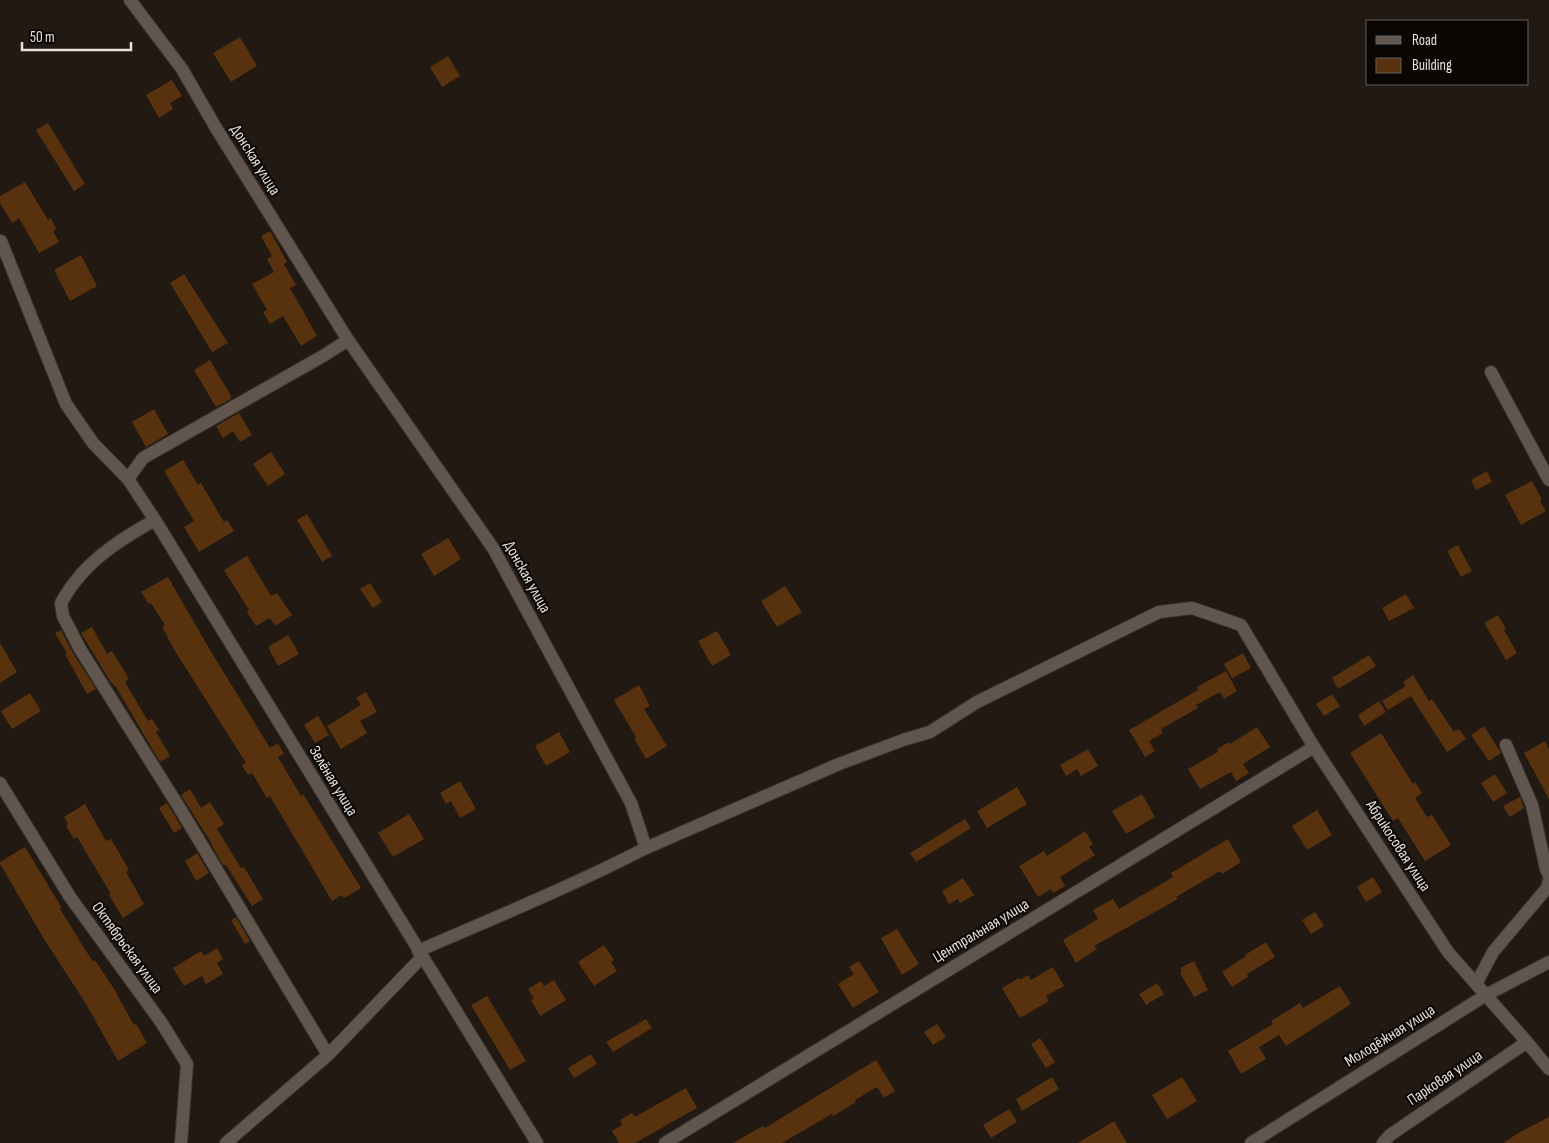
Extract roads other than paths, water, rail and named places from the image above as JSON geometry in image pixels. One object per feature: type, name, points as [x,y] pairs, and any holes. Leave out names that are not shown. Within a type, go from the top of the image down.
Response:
[{"type":"street","name":"Донская улица","points":[[130,0],[182,69],[216,128],[348,340],[493,548],[631,803],[646,848]]},
{"type":"street","name":"Зелёная улица","points":[[1,241],[66,404],[93,443],[128,480],[155,520],[537,1143]]},
{"type":"street","points":[[128,480],[144,458],[348,340]]},
{"type":"street","points":[[1492,372],[1549,480]]},
{"type":"street","points":[[155,520],[97,559],[74,582],[61,603],[63,616],[80,649],[179,806],[328,1055]]},
{"type":"street","name":"Абрикосовая улица","points":[[646,848],[839,764],[930,732],[977,702],[1159,612],[1192,608],[1241,625],[1314,747],[1448,952],[1549,1069]]},
{"type":"street","points":[[1506,745],[1532,804],[1546,869],[1549,874]]},
{"type":"street","name":"Центральная улица","points":[[665,1143],[1314,747]]},
{"type":"street","name":"Октябрьская улица","points":[[0,783],[70,897],[161,1022],[187,1064],[181,1143]]},
{"type":"street","points":[[226,1143],[328,1055],[420,954],[646,848]]},
{"type":"street","points":[[1476,984],[1493,952],[1547,888],[1549,881]]},
{"type":"street","name":"Молодёжная улица","points":[[1251,1143],[1486,995],[1549,962]]},
{"type":"street","name":"Парковая улица","points":[[1383,1143],[1390,1136],[1527,1042]]}]
